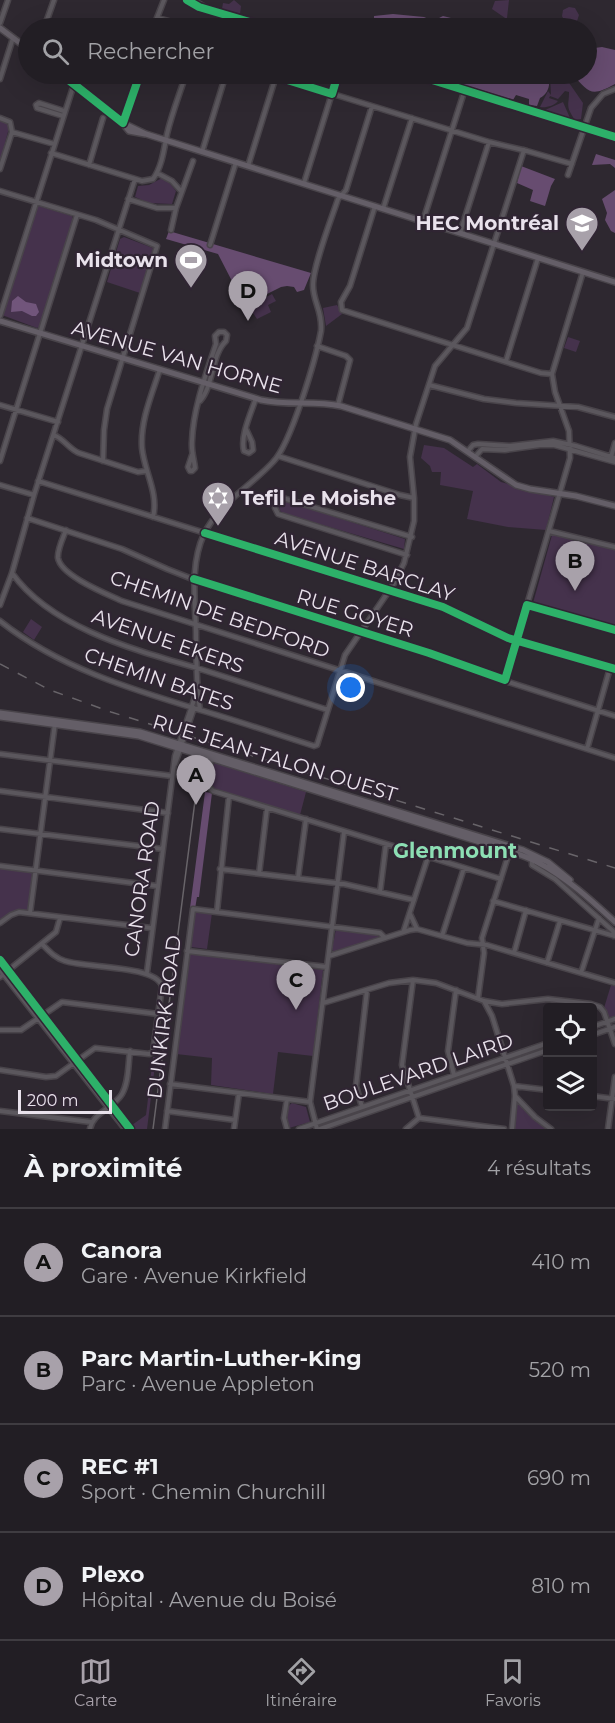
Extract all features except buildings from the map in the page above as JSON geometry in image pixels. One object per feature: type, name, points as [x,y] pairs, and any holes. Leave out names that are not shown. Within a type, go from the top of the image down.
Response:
[{"type":"main road","points":[[0,28],[18,42]]},
{"type":"main road","points":[[74,84],[123,123],[129,131],[146,134],[304,183],[615,282]]},
{"type":"main road","name":"AVENUE VAN HORNE","points":[[0,321],[256,398],[278,403],[338,405],[450,440],[501,477],[516,485],[615,506]]},
{"type":"main road","name":"RUE JEAN-TALON OUEST","points":[[0,715],[134,730],[179,747],[511,849],[557,868],[615,922]]},
{"type":"street","points":[[0,23],[8,0]]},
{"type":"street","points":[[48,18],[54,0]]},
{"type":"street","points":[[158,18],[164,0]]},
{"type":"street","points":[[187,0],[199,7],[237,18]]},
{"type":"street","points":[[193,0],[208,9]]},
{"type":"street","points":[[0,79],[13,38]]},
{"type":"street","points":[[0,316],[74,84]]},
{"type":"street","points":[[123,123],[137,84]]},
{"type":"street","points":[[51,153],[135,179],[150,181],[157,173],[183,84]]},
{"type":"street","points":[[202,152],[223,84]]},
{"type":"street","points":[[248,166],[274,84]]},
{"type":"street","points":[[301,84],[489,142],[572,164]]},
{"type":"street","points":[[304,183],[335,84]]},
{"type":"street","points":[[448,84],[615,137]]},
{"type":"street","points":[[423,221],[465,89]]},
{"type":"street","points":[[568,175],[591,108],[603,94],[613,90],[615,95]]},
{"type":"street","points":[[39,103],[64,114],[38,108],[36,105],[39,103]]},
{"type":"street","points":[[200,710],[196,668],[194,579],[198,554],[205,533],[222,507],[279,456],[288,439],[317,346],[322,318],[314,295],[313,280],[338,199],[345,191],[372,106]]},
{"type":"street","points":[[0,118],[10,122],[12,132],[0,169]]},
{"type":"street","points":[[88,165],[103,118]]},
{"type":"street","points":[[383,209],[412,118]]},
{"type":"street","points":[[12,132],[54,144]]},
{"type":"street","points":[[460,233],[489,142]]},
{"type":"street","points":[[328,710],[345,655],[389,591],[407,555],[414,521],[410,457],[415,429],[438,361],[467,328],[524,150]]},
{"type":"street","points":[[171,230],[181,191],[193,160]]},
{"type":"street","points":[[210,244],[236,162]]},
{"type":"street","points":[[157,173],[172,181],[181,191]]},
{"type":"street","points":[[0,605],[135,179]]},
{"type":"street","points":[[0,191],[77,215],[158,246],[106,415],[103,461]]},
{"type":"street","points":[[128,199],[157,208],[176,208]]},
{"type":"street","points":[[375,206],[350,286],[341,307],[346,312],[541,373],[552,374]]},
{"type":"street","points":[[0,461],[77,215]]},
{"type":"street","points":[[506,361],[538,257]]},
{"type":"street","points":[[505,680],[568,468],[569,431],[555,392],[552,374],[583,272]]},
{"type":"street","points":[[192,455],[193,427],[216,344],[215,336],[219,332],[224,332],[227,335],[226,340],[221,346],[206,383]]},
{"type":"street","points":[[317,346],[344,355],[350,360],[338,405]]},
{"type":"street","points":[[153,517],[154,496],[142,450],[143,429],[160,369]]},
{"type":"street","points":[[429,384],[491,400],[588,409],[615,417]]},
{"type":"street","points":[[246,429],[254,446],[249,453],[244,451],[243,447],[246,429],[256,398]]},
{"type":"street","points":[[0,405],[58,422]]},
{"type":"street","points":[[54,435],[74,450],[138,472],[146,471]]},
{"type":"street","points":[[475,457],[482,449],[546,445],[570,447],[612,459],[615,443]]},
{"type":"street","points":[[468,451],[478,444],[495,448]]},
{"type":"street","points":[[279,456],[414,498]]},
{"type":"street","name":"AVENUE BARCLAY","points":[[38,481],[452,610],[489,630],[516,640],[613,669]]},
{"type":"street","points":[[0,485],[34,495]]},
{"type":"street","points":[[407,555],[278,514],[275,508],[277,500],[283,498],[412,537]]},
{"type":"street","name":"RUE GOYER","points":[[27,518],[122,549],[194,579],[360,631],[615,716]]},
{"type":"street","name":"CHEMIN DE BEDFORD","points":[[66,530],[58,558],[61,565],[66,571],[87,584],[122,601],[615,758]]},
{"type":"street","points":[[549,531],[615,547]]},
{"type":"street","name":"AVENUE EKERS","points":[[12,573],[27,592],[53,611],[117,643],[328,710]]},
{"type":"street","points":[[527,605],[615,630]]},
{"type":"street","name":"CHEMIN BATES","points":[[0,621],[70,664],[114,683],[314,746],[317,745],[328,710]]},
{"type":"street","points":[[587,749],[613,669]]},
{"type":"street","name":"CANORA ROAD","points":[[130,1052],[149,1054],[153,1052],[161,984],[159,979],[147,972],[151,928],[173,773],[197,687]]},
{"type":"street","points":[[30,913],[56,722]]},
{"type":"street","points":[[0,754],[173,773]]},
{"type":"street","points":[[212,757],[209,788],[344,832],[501,879]]},
{"type":"street","points":[[0,791],[168,813]]},
{"type":"street","points":[[229,796],[217,912],[380,933],[385,938]]},
{"type":"street","points":[[259,874],[267,808]]},
{"type":"street","points":[[298,878],[306,819]]},
{"type":"street","points":[[0,829],[163,849]]},
{"type":"street","points":[[319,1129],[310,1102],[344,832]]},
{"type":"street","points":[[380,892],[386,844]]},
{"type":"street","points":[[478,998],[484,953],[481,945],[511,849]]},
{"type":"street","points":[[404,931],[428,857]]},
{"type":"street","name":"RUE JEAN-TALON OUEST","points":[[534,857],[532,865],[555,879],[614,932],[614,936]]},
{"type":"street","points":[[0,866],[157,886]]},
{"type":"street","points":[[442,936],[464,868]]},
{"type":"street","points":[[220,869],[338,884],[414,900]]},
{"type":"street","points":[[493,901],[614,936]]},
{"type":"street","name":"DUNKIRK ROAD","points":[[165,1129],[192,909],[217,912]]},
{"type":"street","points":[[514,953],[526,910]]},
{"type":"street","points":[[0,923],[15,913],[30,913],[151,928]]},
{"type":"street","points":[[410,913],[417,929]]},
{"type":"street","points":[[60,918],[56,932],[1,974],[124,1129]]},
{"type":"street","points":[[581,973],[599,918]]},
{"type":"street","points":[[547,963],[560,921]]},
{"type":"street","points":[[329,956],[404,931],[417,929],[514,953],[615,983]]},
{"type":"street","points":[[42,944],[51,954],[67,962],[147,972]]},
{"type":"street","points":[[187,951],[327,967]]},
{"type":"street","points":[[0,960],[130,1129]]},
{"type":"street","points":[[323,1003],[389,983],[413,980],[436,983],[484,1001],[502,1004],[548,999],[591,1004],[600,1007],[612,1028],[615,1044]]},
{"type":"street","points":[[413,980],[402,1060],[403,1071],[419,1118]]},
{"type":"street","points":[[362,1107],[356,1086],[367,990]]},
{"type":"street","points":[[454,1075],[448,1051],[456,990]]},
{"type":"street","points":[[484,1001],[494,1012],[504,1058],[514,1086],[512,1129]]},
{"type":"street","points":[[0,1030],[21,1030],[56,1005],[65,1002],[158,1014]]},
{"type":"street","points":[[494,1012],[502,1004]]},
{"type":"street","points":[[597,1025],[615,1020]]},
{"type":"street","points":[[597,1033],[612,1028]]},
{"type":"street","name":"BOULEVARD LAIRD","points":[[299,1129],[543,1045]]},
{"type":"street","points":[[0,1070],[51,1077],[61,1073],[91,1050],[99,1047],[130,1052],[125,1087],[121,1095],[91,1122],[90,1129]]},
{"type":"street","name":"BOULEVARD LAIRD","points":[[319,1129],[543,1052]]},
{"type":"street","points":[[608,1129],[614,1098],[615,1077]]},
{"type":"street","points":[[170,1084],[310,1102]]},
{"type":"street","points":[[514,1086],[543,1089]]},
{"type":"street","points":[[234,1129],[239,1093]]},
{"type":"street","points":[[515,1096],[550,1129]]},
{"type":"street","points":[[597,1096],[614,1098]]},
{"type":"street","points":[[287,1099],[284,1118],[287,1129]]},
{"type":"street","points":[[0,1111],[91,1122]]},
{"type":"street","points":[[167,1111],[236,1119]]},
{"type":"street","points":[[406,1129],[419,1118],[504,1129]]},
{"type":"shaded area","points":[[234,0],[241,6],[240,14],[222,9],[223,3],[229,4]]},
{"type":"shaded area","points":[[509,0],[507,18],[492,9],[495,1]]},
{"type":"shaded area","points":[[569,7],[575,8],[579,15],[578,18],[563,18],[563,10]]},
{"type":"shaded area","points":[[393,14],[426,18],[374,18],[374,16]]},
{"type":"shaded area","points":[[597,48],[615,50],[615,84],[595,92],[586,89],[581,84],[597,84]]},
{"type":"shaded area","points":[[461,84],[549,84],[537,106],[529,105],[529,99],[516,95],[513,100]]},
{"type":"shaded area","points":[[550,84],[570,84],[583,103],[581,119],[575,120],[570,111],[569,92],[565,91],[558,99],[550,96],[549,98],[558,101],[550,106],[540,107],[548,91],[551,95]]},
{"type":"shaded area","points":[[563,102],[570,118],[545,110]]},
{"type":"shaded area","points":[[0,121],[7,123],[9,128],[0,162]]},
{"type":"shaded area","points":[[596,154],[615,160],[615,168],[610,164],[592,165]]},
{"type":"shaded area","points":[[521,166],[555,179],[545,206],[530,201],[533,190],[517,183]]},
{"type":"shaded area","points":[[162,178],[167,180],[176,191],[172,204],[149,203],[135,197],[138,186],[149,185]]},
{"type":"shaded area","points":[[615,190],[615,233],[611,231],[605,220],[607,213],[602,199]]},
{"type":"shaded area","points":[[39,206],[72,216],[73,220],[37,328],[2,315]]},
{"type":"shaded area","points":[[169,231],[311,273],[304,290],[297,292],[294,287],[281,287],[243,306],[236,304],[234,285],[218,254],[166,239]]},
{"type":"shaded area","points":[[124,237],[153,248],[140,293],[107,282],[120,239]]},
{"type":"shaded area","points":[[272,294],[276,301],[268,305],[271,312],[257,319],[253,313],[245,317],[242,310]]},
{"type":"shaded area","points":[[18,296],[26,302],[36,304],[39,312],[36,316],[22,311],[11,312],[12,301]]},
{"type":"shaded area","points":[[337,305],[342,314],[326,326],[323,308]]},
{"type":"shaded area","points":[[568,337],[580,341],[576,352],[564,348]]},
{"type":"shaded area","points":[[424,445],[444,448],[473,467],[477,464],[501,482],[554,497],[546,530],[508,527],[467,519],[473,491],[440,485],[441,472],[432,472],[430,466],[421,458]]},
{"type":"shaded area","points":[[285,501],[405,539],[404,549],[282,513],[279,509],[281,502]]},
{"type":"shaded area","points":[[552,535],[615,549],[615,628],[533,603]]},
{"type":"shaded area","points":[[569,552],[592,558],[590,565],[567,558]]},
{"type":"shaded area","points":[[31,619],[42,627],[34,640],[23,632]]},
{"type":"shaded area","points":[[215,763],[306,792],[300,815],[212,788]]},
{"type":"shaded area","points":[[205,792],[212,793],[199,897],[197,897],[195,909],[190,908]]},
{"type":"shaded area","points":[[0,867],[32,873],[30,913],[19,912],[0,923]]},
{"type":"shaded area","points":[[195,911],[212,913],[207,949],[191,947]]},
{"type":"shaded area","points":[[336,929],[377,934],[379,937],[334,953],[332,949]]},
{"type":"shaded area","points":[[189,952],[323,970],[313,1056],[278,1052],[273,1094],[211,1085],[212,1058],[176,1054]]},
{"type":"shaded area","points":[[611,985],[615,986],[615,1017],[611,1018],[604,1008]]},
{"type":"shaded area","points":[[153,1057],[156,1057],[147,1129],[135,1129],[132,1125],[146,1115]]},
{"type":"shaded area","points":[[500,1061],[502,1064],[416,1094],[413,1092]]},
{"type":"shaded area","points":[[406,1094],[407,1097],[319,1126],[320,1124]]},
{"type":"shaded area","points":[[515,1096],[549,1129],[512,1129]]},
{"type":"shaded area","points":[[292,1103],[306,1107],[310,1122],[289,1128],[287,1111]]},
{"type":"tram line","points":[[196,788],[197,759]]},
{"type":"tram line","points":[[153,1129],[196,793]]},
{"type":"railway","points":[[0,664],[50,690],[111,712],[615,868]]},
{"type":"cycle path","points":[[187,0],[199,7],[236,18]]},
{"type":"cycle path","points":[[74,84],[123,123],[137,84]]},
{"type":"cycle path","points":[[300,84],[332,94],[335,84]]},
{"type":"cycle path","points":[[445,84],[615,137]]},
{"type":"cycle path","points":[[205,533],[443,607],[508,638],[615,669]]},
{"type":"cycle path","points":[[194,579],[429,653],[505,680],[527,605],[615,630]]},
{"type":"cycle path","points":[[0,960],[130,1129]]},
{"type":"place","name":"HEC Montréal","points":[[582,252]]},
{"type":"place","name":"Midtown","points":[[191,289]]},
{"type":"place","name":"Plexo","points":[[248,321]]},
{"type":"place","name":"Tefil Le Moishe","points":[[218,527]]},
{"type":"place","name":"Parc Martin-Luther-King","points":[[575,591]]},
{"type":"place","name":"Canora","points":[[196,805]]},
{"type":"place","name":"REC #1","points":[[296,1010]]},
{"type":"district","name":"Glenmount","points":[[455,850]]}]
